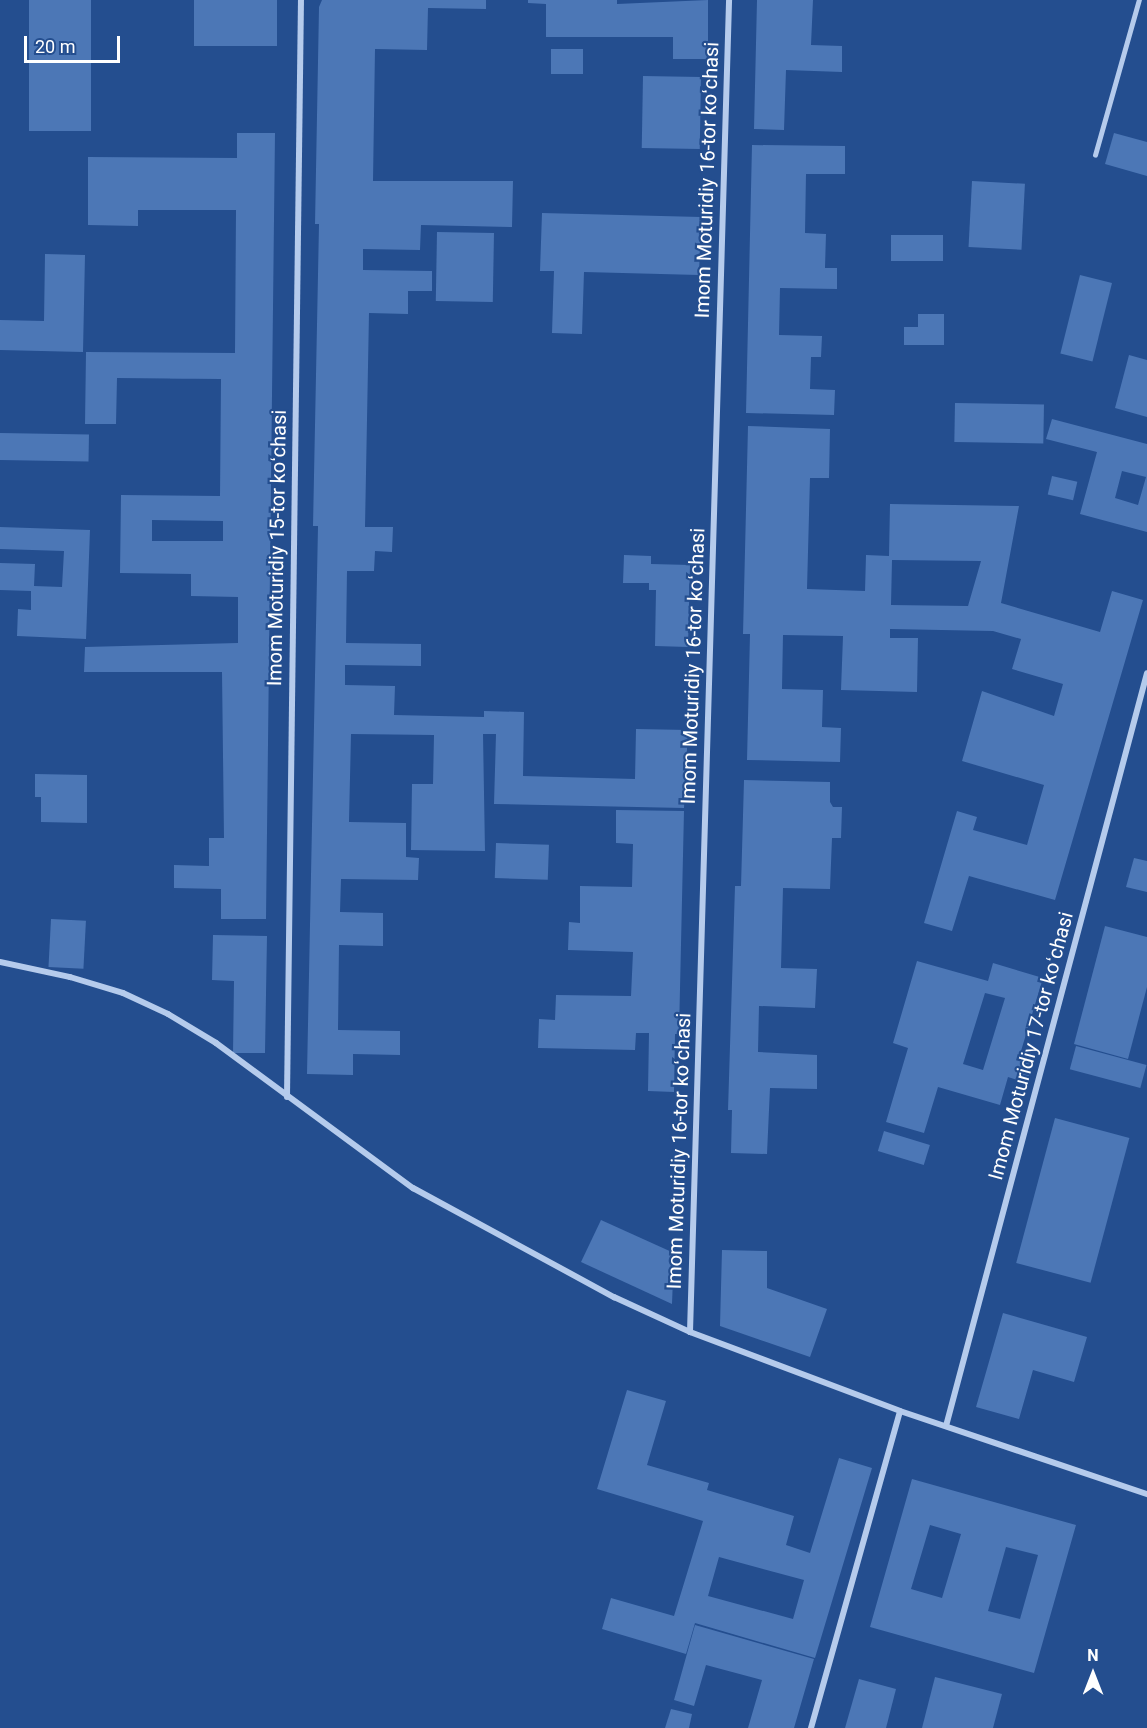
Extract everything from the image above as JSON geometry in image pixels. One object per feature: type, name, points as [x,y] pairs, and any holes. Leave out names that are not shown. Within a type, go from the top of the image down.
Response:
[{"type":"street","name":"Imom Moturidiy 15-tor koʻchasi","points":[[287,1097],[301,0]]},
{"type":"street","name":"Imom Moturidiy 16-tor koʻchasi","points":[[690,1332],[729,0]]},
{"type":"street","name":"Imom Moturidiy 17-tor koʻchasi","points":[[946,1426],[1147,673]]},
{"type":"street","points":[[0,963],[70,977],[123,993],[168,1014],[216,1043],[413,1188],[614,1297],[690,1332],[900,1411],[1147,1494]]},
{"type":"street","points":[[811,1728],[900,1411]]},
{"type":"lane","points":[[1095,155],[1139,0]]},
{"type":"building","points":[[29,0],[91,0],[91,131],[29,131]]},
{"type":"building","points":[[194,0],[277,0],[277,46],[194,46]]},
{"type":"building","points":[[322,0],[486,0],[486,9],[428,8],[427,50],[375,49],[373,181],[513,181],[512,227],[421,225],[420,250],[363,249],[363,270],[432,271],[432,291],[408,291],[408,314],[369,313],[365,527],[393,527],[392,552],[375,551],[374,571],[347,571],[346,643],[421,644],[421,666],[345,665],[345,685],[395,686],[394,715],[484,717],[484,711],[524,712],[523,776],[635,779],[636,729],[688,730],[684,808],[494,804],[496,734],[483,734],[485,851],[411,850],[412,784],[433,784],[434,735],[351,734],[349,822],[406,823],[406,857],[419,858],[418,880],[341,879],[340,912],[383,913],[383,946],[339,945],[338,1030],[400,1031],[400,1055],[353,1054],[353,1075],[307,1074],[318,526],[313,526],[319,224],[315,224],[319,7]]},
{"type":"building","points":[[528,0],[617,0],[617,4],[708,0],[708,59],[673,59],[673,37],[546,37],[546,4],[528,3]]},
{"type":"building","points":[[757,0],[813,0],[811,45],[842,46],[842,72],[786,70],[784,130],[754,129]]},
{"type":"building","points":[[551,49],[583,49],[583,74],[551,74]]},
{"type":"building","points":[[643,76],[701,77],[700,149],[642,148]]},
{"type":"building","points":[[237,133],[275,133],[266,919],[221,919],[221,889],[174,888],[174,865],[209,866],[209,838],[224,838],[222,672],[84,672],[85,647],[238,643],[238,597],[191,596],[191,574],[120,573],[121,495],[220,496],[221,379],[117,378],[116,424],[85,424],[86,352],[235,353],[236,210],[138,210],[138,226],[88,225],[88,157],[237,158]],"holes":[[[152,520],[223,521],[223,541],[152,541]]]},
{"type":"building","points":[[1114,133],[1147,142],[1147,176],[1105,164]]},
{"type":"building","points":[[752,145],[845,146],[845,174],[806,174],[805,233],[826,234],[825,268],[837,268],[837,289],[780,288],[779,335],[822,336],[821,357],[811,357],[810,389],[835,390],[834,415],[746,413]]},
{"type":"building","points":[[972,181],[1025,184],[1021,250],[969,247]]},
{"type":"building","points":[[542,213],[701,217],[699,275],[584,272],[582,334],[552,333],[554,271],[540,271]]},
{"type":"building","points":[[437,232],[494,233],[493,302],[436,301]]},
{"type":"building","points":[[891,235],[943,235],[943,261],[891,261]]},
{"type":"building","points":[[45,254],[85,255],[83,352],[0,350],[0,320],[44,321]]},
{"type":"building","points":[[1080,275],[1112,283],[1092,362],[1060,354]]},
{"type":"building","points":[[918,314],[944,314],[944,345],[904,345],[904,327],[918,327]]},
{"type":"building","points":[[1129,355],[1147,360],[1147,417],[1115,408]]},
{"type":"building","points":[[955,403],[1044,405],[1043,444],[954,442]]},
{"type":"building","points":[[1052,419],[1147,444],[1147,532],[1080,514],[1097,452],[1046,439]],"holes":[[[1122,471],[1146,477],[1138,505],[1115,498]]]},
{"type":"building","points":[[748,426],[830,429],[829,478],[810,478],[807,589],[865,591],[866,555],[889,556],[890,504],[1019,506],[1001,603],[1100,632],[1112,591],[1143,600],[1055,900],[969,876],[952,931],[924,923],[957,811],[977,817],[973,830],[1027,845],[1044,785],[962,761],[982,691],[1054,716],[1063,684],[1012,669],[1021,639],[993,631],[890,629],[890,638],[918,638],[917,692],[841,690],[843,636],[783,635],[782,689],[823,690],[822,727],[841,728],[840,762],[747,760],[750,634],[743,634]],"holes":[[[892,560],[981,561],[968,606],[891,605]]]},
{"type":"building","points":[[0,433],[89,435],[89,462],[0,460]]},
{"type":"building","points":[[1052,476],[1077,482],[1073,500],[1048,495]]},
{"type":"building","points":[[0,527],[90,530],[86,639],[17,636],[18,609],[31,610],[31,591],[0,590],[0,563],[35,564],[34,586],[62,587],[64,551],[0,549]]},
{"type":"building","points":[[624,555],[651,556],[651,564],[690,565],[688,647],[655,646],[656,590],[649,590],[649,583],[623,583]]},
{"type":"building","points":[[35,774],[87,775],[87,823],[41,822],[41,797],[35,797]]},
{"type":"building","points":[[744,780],[830,782],[830,802],[833,807],[842,807],[841,838],[832,838],[830,889],[783,888],[781,968],[817,969],[815,1008],[759,1006],[758,1052],[817,1055],[817,1089],[770,1088],[767,1154],[731,1153],[732,1110],[728,1110],[735,886],[741,886]]},
{"type":"building","points":[[616,810],[684,811],[679,1034],[675,1034],[674,1092],[648,1091],[649,1033],[636,1033],[635,1050],[538,1048],[539,1019],[555,1020],[556,995],[631,996],[633,952],[568,950],[569,922],[580,923],[580,886],[632,887],[633,844],[616,843]]},
{"type":"building","points":[[496,843],[549,845],[548,880],[495,878]]},
{"type":"building","points":[[1134,858],[1147,861],[1147,892],[1126,887]]},
{"type":"building","points":[[51,919],[86,921],[83,969],[48,967]]},
{"type":"building","points":[[1105,926],[1147,937],[1147,987],[1128,1059],[1074,1044]]},
{"type":"building","points":[[213,935],[267,936],[265,1053],[233,1053],[234,981],[212,980]]},
{"type":"building","points":[[917,961],[988,981],[993,963],[1043,978],[1021,1051],[1035,1056],[1027,1083],[1008,1077],[1000,1105],[938,1087],[924,1133],[886,1122],[908,1048],[893,1043]],"holes":[[[985,993],[1005,998],[983,1070],[963,1064]]]},
{"type":"building","points":[[1076,1046],[1147,1065],[1140,1088],[1070,1069]]},
{"type":"building","points":[[1055,1118],[1129,1138],[1091,1283],[1016,1263]]},
{"type":"building","points":[[884,1131],[930,1145],[924,1165],[878,1151]]},
{"type":"building","points":[[601,1220],[674,1253],[672,1304],[581,1262]]},
{"type":"building","points":[[722,1250],[767,1251],[767,1288],[827,1309],[810,1357],[720,1326]]},
{"type":"building","points":[[1003,1313],[1087,1337],[1074,1382],[1033,1370],[1019,1419],[976,1407]]},
{"type":"building","points":[[627,1390],[666,1401],[647,1465],[709,1483],[707,1490],[794,1516],[786,1545],[810,1553],[839,1458],[872,1468],[815,1658],[695,1623],[686,1654],[602,1629],[611,1598],[674,1616],[703,1521],[597,1489]],"holes":[[[719,1557],[804,1580],[793,1619],[708,1596]]]},
{"type":"building","points":[[912,1479],[1076,1525],[1034,1673],[870,1627]],"holes":[[[930,1525],[961,1534],[942,1598],[911,1589]],[[1006,1547],[1038,1555],[1020,1619],[988,1611]]]},
{"type":"building","points":[[695,1625],[814,1659],[794,1728],[748,1728],[762,1680],[706,1665],[694,1706],[674,1700]]},
{"type":"building","points":[[935,1677],[1002,1694],[993,1728],[922,1728]]},
{"type":"building","points":[[859,1679],[896,1689],[886,1728],[845,1728]]},
{"type":"building","points":[[671,1709],[692,1714],[689,1728],[665,1728]]}]
